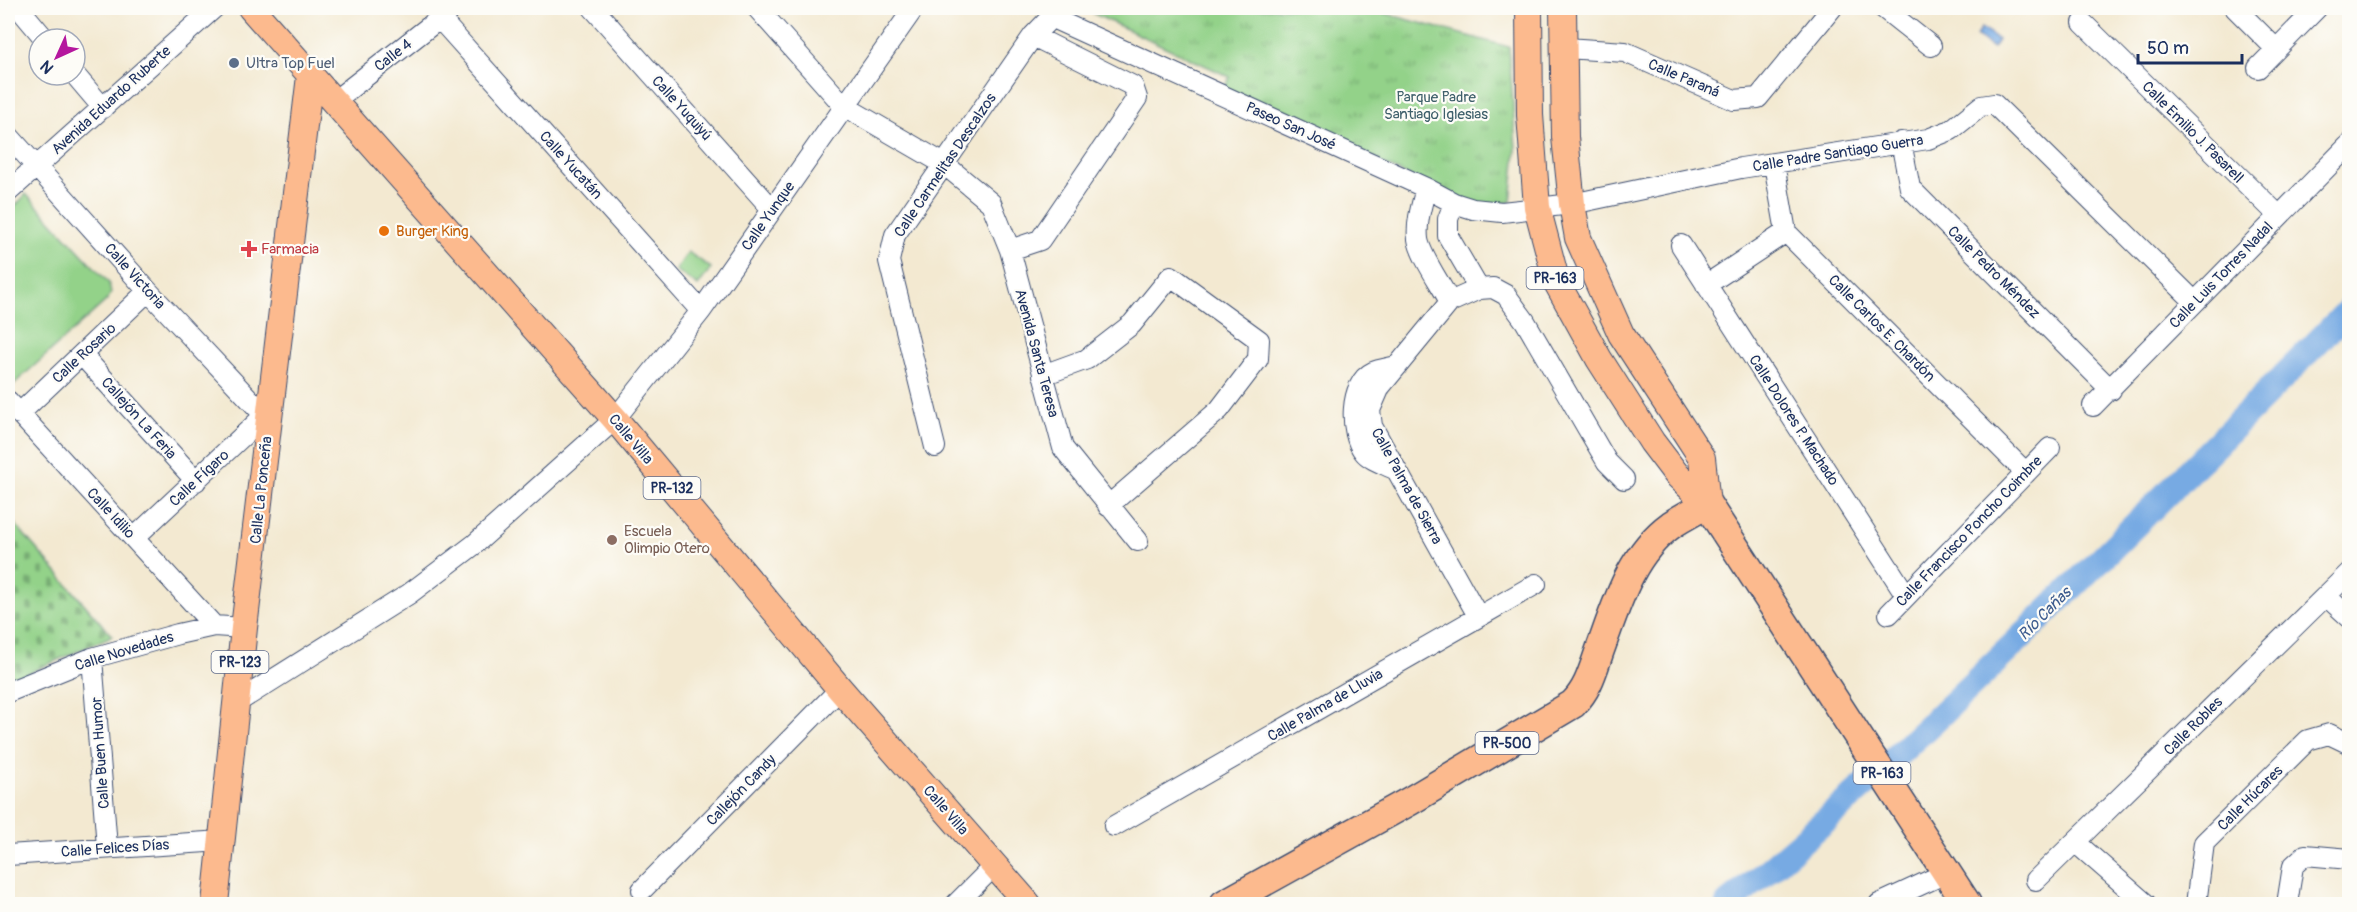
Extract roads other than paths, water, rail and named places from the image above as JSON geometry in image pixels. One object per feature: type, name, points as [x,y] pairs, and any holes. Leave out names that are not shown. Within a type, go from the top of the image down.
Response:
[{"type":"highway","name":"PR-163","points":[[1707,504],[1967,904]]},
{"type":"highway","name":"PR-500","points":[[1224,904],[1410,801],[1573,704],[1582,696],[1589,682],[1621,594],[1642,553],[1670,526],[1707,504]]},
{"type":"main road","name":"Calle Villa","points":[[252,8],[615,419],[840,689],[1028,904]]},
{"type":"main road","name":"PR-163","points":[[1529,8],[1530,115],[1553,206],[1574,271],[1598,320],[1619,352],[1656,388],[1702,458],[1707,504]]},
{"type":"main road","name":"PR-163","points":[[1563,8],[1566,48],[1565,136],[1553,206],[1557,283],[1599,359],[1652,442],[1677,475],[1707,504]]},
{"type":"main road","name":"Calle La Ponceña","points":[[215,904],[266,419],[310,76]]},
{"type":"street","points":[[19,8],[35,27]]},
{"type":"street","name":"Avenida Eduardo Ruberte","points":[[8,192],[214,8]]},
{"type":"street","name":"Calle Yuquiyú","points":[[593,8],[772,209]]},
{"type":"street","name":"Avenida Santa Teresa","points":[[757,8],[844,106],[944,164],[991,202],[1010,250],[1063,448],[1138,541]]},
{"type":"street","name":"Calle Yunque","points":[[236,703],[409,594],[474,544],[615,419],[701,311],[914,8]]},
{"type":"street","name":"Calle Paraná","points":[[1566,48],[1625,52],[1734,100],[1758,98],[1832,8]]},
{"type":"street","points":[[1883,8],[1918,43]]},
{"type":"street","points":[[2235,8],[2276,49]]},
{"type":"street","points":[[2258,68],[2317,8]]},
{"type":"street","name":"Calle Carmelitas Descalzos","points":[[935,447],[889,261],[895,235],[1033,36],[1055,12]]},
{"type":"street","name":"Paseo San José","points":[[1055,12],[1454,203],[1473,209],[1502,212],[1553,206]]},
{"type":"street","name":"Calle 4","points":[[333,102],[447,13]]},
{"type":"street","name":"Calle Yucatán","points":[[447,13],[701,311]]},
{"type":"street","name":"Calle Emilio J. Pasarell","points":[[2083,23],[2278,215]]},
{"type":"street","points":[[1010,250],[1040,240],[1137,98],[1133,86],[1033,36]]},
{"type":"street","points":[[85,87],[103,108]]},
{"type":"street","name":"Calle Padre Santiago Guerra","points":[[1553,206],[1741,168],[1928,139],[1951,130],[1981,106],[1994,104],[2195,302]]},
{"type":"street","name":"Calle Victoria","points":[[8,135],[266,419]]},
{"type":"street","name":"Calle Pedro Méndez","points":[[1901,142],[1910,188],[2111,390]]},
{"type":"street","name":"Calle Luis Torres Nadal","points":[[2093,406],[2349,144]]},
{"type":"street","points":[[1706,285],[1786,232],[1774,164]]},
{"type":"street","points":[[1426,188],[1418,221],[1418,240],[1422,252],[1450,303]]},
{"type":"street","points":[[1454,203],[1448,219],[1448,236],[1479,289],[1493,288],[1506,295],[1525,321],[1607,462],[1624,479]]},
{"type":"street","name":"Calle Carlos E. Chardón","points":[[1786,232],[2026,473]]},
{"type":"street","name":"Calle Dolores P. Machado","points":[[1681,245],[1906,595]]},
{"type":"street","points":[[1043,375],[1087,359],[1132,324],[1171,276],[1259,340],[1258,359],[1219,410],[1108,506]]},
{"type":"street","name":"Calle Palma de Sierra","points":[[1478,616],[1372,426],[1370,410],[1380,387],[1450,303],[1479,289]]},
{"type":"street","name":"Calle Rosario","points":[[13,407],[82,356],[148,291]]},
{"type":"street","name":"Callejón La Feria","points":[[82,356],[196,481]]},
{"type":"street","name":"Calle Idilio","points":[[13,407],[214,626]]},
{"type":"street","name":"Calle Fígaro","points":[[134,538],[266,419]]},
{"type":"street","name":"Calle Francisco Poncho Coimbre","points":[[1889,614],[2050,448]]},
{"type":"street","name":"Calle Robles","points":[[2036,880],[2349,572]]},
{"type":"street","name":"Calle Palma de Lluvia","points":[[1114,826],[1536,584]]},
{"type":"street","points":[[2326,596],[2349,618]]},
{"type":"street","name":"Calle Novedades","points":[[8,692],[92,658],[214,626],[244,628]]},
{"type":"street","name":"Calle Buen Humor","points":[[92,658],[107,847]]},
{"type":"street","name":"Callejón Candy","points":[[642,890],[840,689]]},
{"type":"street","name":"Calle Húcares","points":[[2196,904],[2204,843],[2308,740],[2329,734],[2349,744]]},
{"type":"street","name":"Calle Felices Días","points":[[8,855],[222,841]]},
{"type":"street","points":[[2075,842],[2146,904]]},
{"type":"street","points":[[2287,904],[2292,866],[2305,855],[2349,859]]},
{"type":"street","points":[[956,904],[994,866]]},
{"type":"street","points":[[1879,904],[1946,873]]},
{"type":"water","points":[[1981,28],[1998,40],[1993,48],[1976,36]]},
{"type":"waterway","name":"Río Cañas","points":[[1728,904],[1854,795],[1975,682],[2350,309]]},
{"type":"place","name":"Ultra Top Fuel","points":[[234,63]]},
{"type":"place","name":"Burger King","points":[[384,231]]},
{"type":"place","name":"Farmacia","points":[[249,249]]},
{"type":"place","name":"Escuela Olimpio Otero","points":[[612,540]]},
{"type":"park label","name":"Parque Padre Santiago Iglesias","points":[[1436,106]]}]
